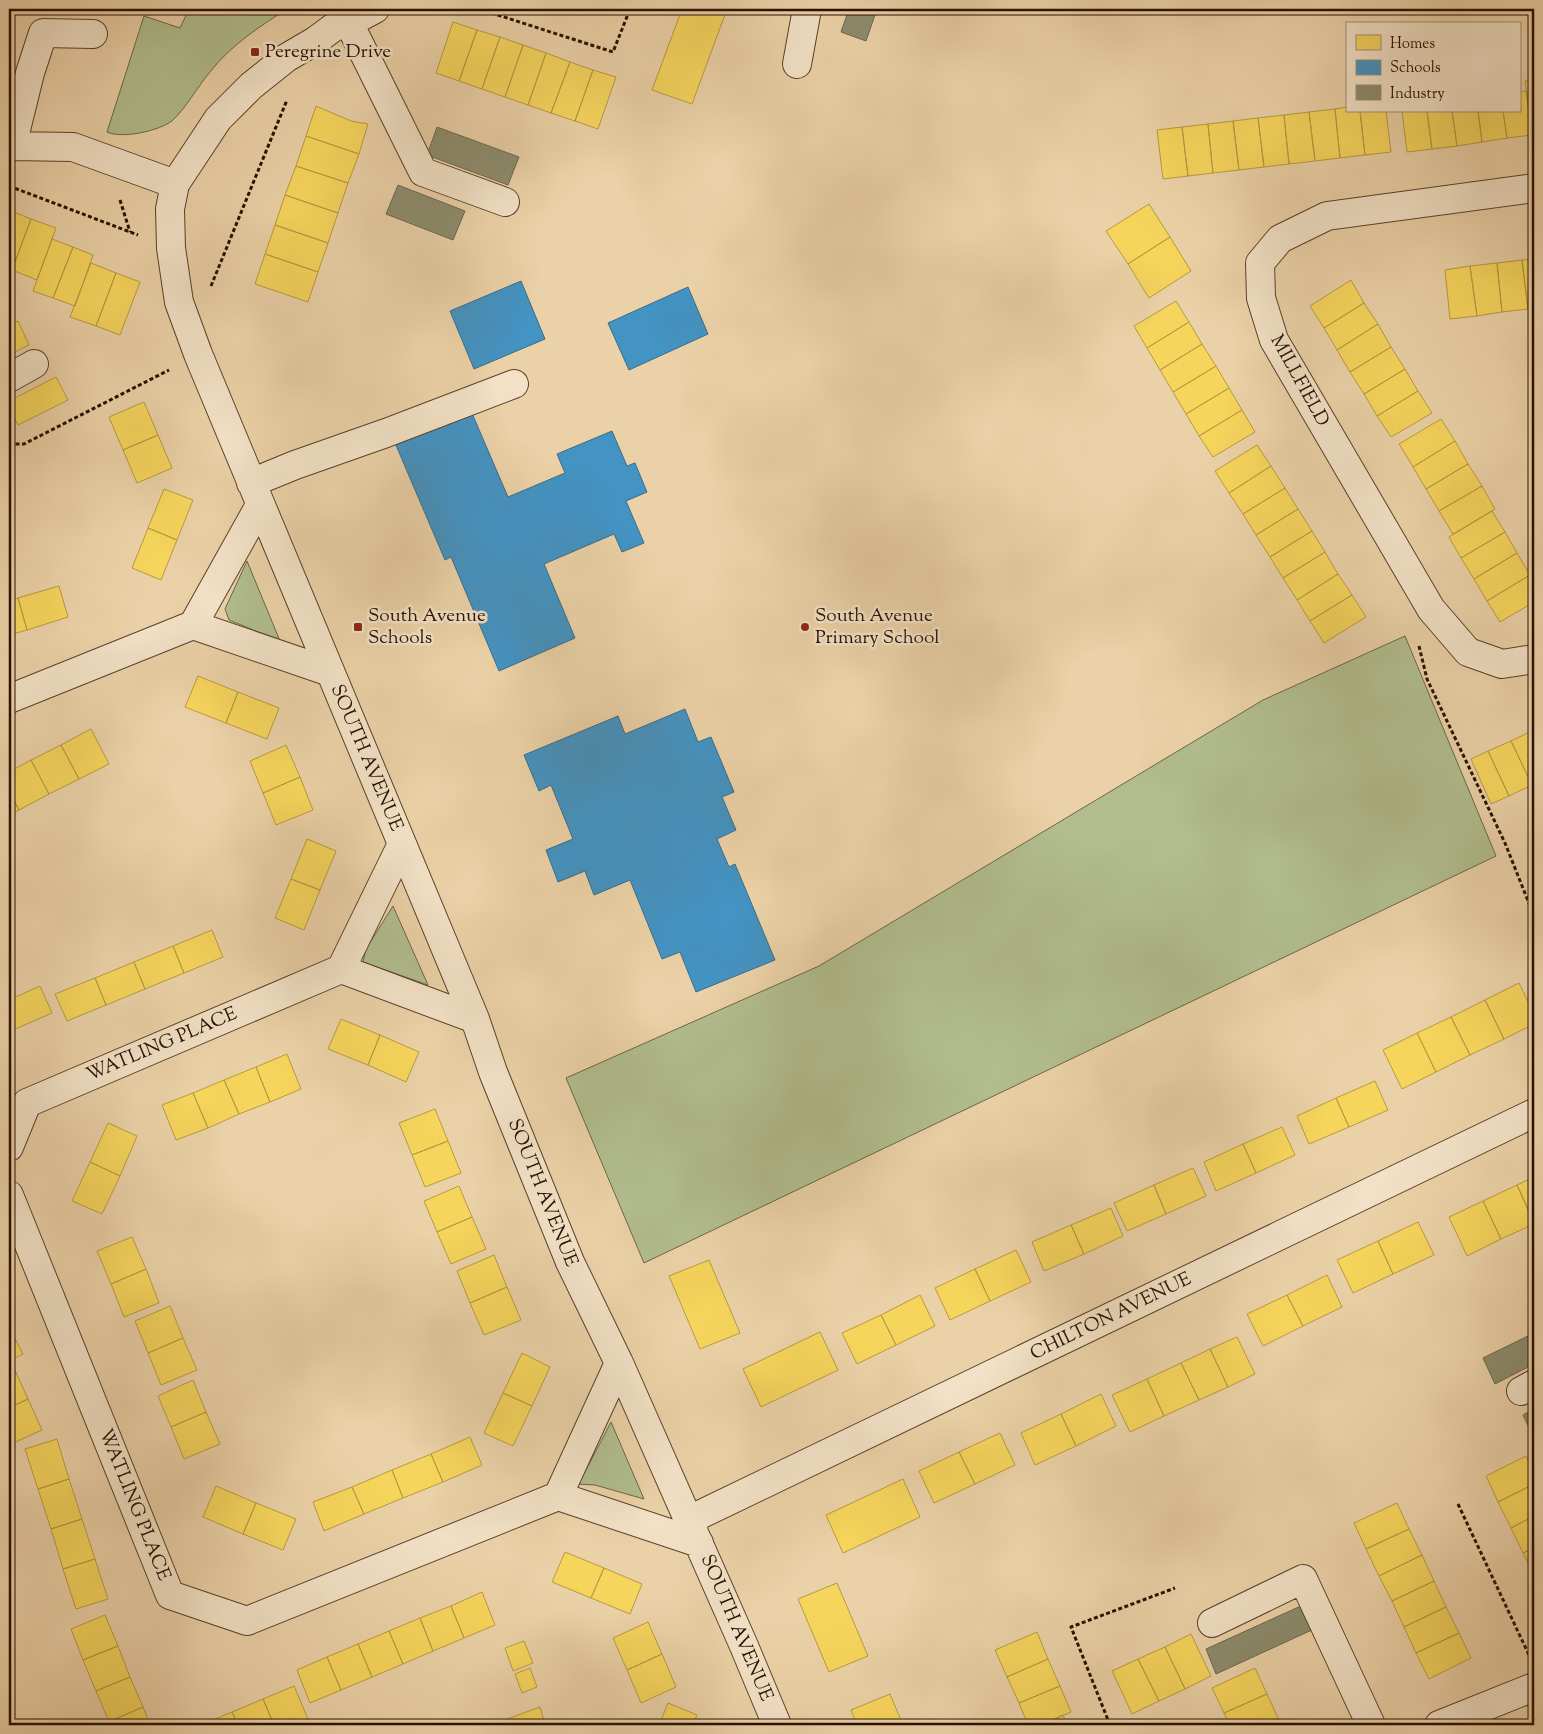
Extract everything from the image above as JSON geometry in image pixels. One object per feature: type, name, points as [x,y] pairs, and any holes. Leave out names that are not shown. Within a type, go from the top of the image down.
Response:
[{"type":"street","points":[[93,34],[43,33],[10,147],[74,147],[175,184],[218,119],[252,86],[286,58],[334,27],[349,23],[375,9]]},
{"type":"street","points":[[797,64],[807,9]]},
{"type":"street","points":[[349,23],[424,172],[505,202]]},
{"type":"street","name":"SOUTH AVENUE","points":[[175,184],[170,209],[171,248],[179,302],[198,354],[475,1019],[493,1072],[570,1262],[619,1363],[694,1532],[772,1722]]},
{"type":"street","name":"MILLFIELD","points":[[1534,188],[1327,216],[1280,239],[1260,262],[1261,298],[1274,340],[1431,609],[1468,652],[1502,664],[1534,659]]},
{"type":"street","points":[[9,378],[34,364]]},
{"type":"street","points":[[9,699],[193,625],[256,494],[295,465],[386,433],[514,384]]},
{"type":"street","name":"SOUTH AVENUE","points":[[193,625],[330,672]]},
{"type":"street","name":"SOUTH AVENUE","points":[[341,968],[402,844]]},
{"type":"street","points":[[341,968],[475,1019]]},
{"type":"street","name":"WATLING PLACE","points":[[9,1147],[28,1104],[341,968]]},
{"type":"street","name":"CHILTON AVENUE","points":[[694,1532],[1534,1113]]},
{"type":"street","name":"WATLING PLACE","points":[[9,1195],[170,1595],[247,1621],[558,1496]]},
{"type":"street","points":[[558,1496],[619,1363]]},
{"type":"street","name":"SOUTH AVENUE","points":[[558,1496],[694,1532]]},
{"type":"street","points":[[1212,1623],[1303,1579],[1371,1725]]},
{"type":"street","points":[[1439,1725],[1534,1687]]},
{"type":"path","points":[[478,9],[613,52],[630,9]]},
{"type":"path","points":[[179,302],[210,287],[289,95],[272,70]]},
{"type":"path","points":[[9,186],[171,248]]},
{"type":"path","points":[[9,444],[24,444],[198,354]]},
{"type":"path","points":[[1418,641],[1427,679],[1505,843],[1534,916]]},
{"type":"path","points":[[1458,1504],[1530,1657]]},
{"type":"path","points":[[1110,1725],[1071,1627],[1175,1588]]},
{"type":"green space","points":[[189,9],[287,9],[227,53],[173,120],[159,128],[141,133],[122,135],[107,132],[144,16],[180,28]]},
{"type":"green space","points":[[247,561],[280,641],[229,620],[225,609]]},
{"type":"green space","points":[[1405,636],[1496,856],[644,1263],[566,1078],[819,966],[1263,700]]},
{"type":"green space","points":[[393,906],[428,985],[363,962],[366,949]]},
{"type":"green space","points":[[611,1422],[644,1499],[595,1485],[575,1484],[587,1468]]},
{"type":"building: Homes","points":[[682,9],[727,9],[692,104],[652,90]]},
{"type":"building: Homes","points":[[453,22],[477,30],[459,81],[436,73]]},
{"type":"building: Homes","points":[[477,30],[500,37],[482,89],[459,81]]},
{"type":"building: Homes","points":[[500,37],[523,45],[505,97],[482,89]]},
{"type":"building: Homes","points":[[523,45],[546,53],[528,105],[505,97]]},
{"type":"building: Homes","points":[[546,53],[570,62],[551,113],[528,105]]},
{"type":"building: Homes","points":[[570,62],[593,70],[575,121],[551,113]]},
{"type":"building: Homes","points":[[593,70],[616,77],[598,129],[575,121]]},
{"type":"building: Homes","points":[[1534,80],[1534,132],[1532,132],[1525,81]]},
{"type":"building: Homes","points":[[1526,91],[1532,135],[1507,138],[1503,112],[1520,112],[1520,92]]},
{"type":"building: Homes","points":[[316,106],[351,121],[368,124],[359,154],[306,136]]},
{"type":"building: Homes","points":[[1346,107],[1346,112],[1360,112],[1365,155],[1340,158],[1335,109]]},
{"type":"building: Homes","points":[[1335,109],[1340,158],[1315,161],[1309,112]]},
{"type":"building: Homes","points":[[1309,112],[1315,161],[1289,164],[1284,115]]},
{"type":"building: Homes","points":[[1360,112],[1386,112],[1391,152],[1365,155]]},
{"type":"building: Homes","points":[[1402,112],[1427,112],[1432,149],[1407,152]]},
{"type":"building: Homes","points":[[1427,112],[1452,112],[1457,146],[1432,149]]},
{"type":"building: Homes","points":[[1452,112],[1478,112],[1482,142],[1457,146]]},
{"type":"building: Homes","points":[[1478,112],[1503,112],[1507,138],[1482,142]]},
{"type":"building: Homes","points":[[1284,115],[1289,164],[1264,167],[1258,118]]},
{"type":"building: Homes","points":[[1258,118],[1264,167],[1239,170],[1233,121]]},
{"type":"building: Homes","points":[[1233,121],[1239,170],[1213,173],[1208,124]]},
{"type":"building: Homes","points":[[1208,124],[1213,173],[1188,176],[1182,127]]},
{"type":"building: Homes","points":[[1182,127],[1188,176],[1163,179],[1157,130]]},
{"type":"building: Homes","points":[[306,136],[359,154],[348,183],[296,166]]},
{"type":"building: Homes","points":[[296,166],[348,183],[338,213],[285,195]]},
{"type":"building: Homes","points":[[285,195],[338,213],[328,243],[275,225]]},
{"type":"building: Homes","points":[[1149,204],[1170,237],[1128,264],[1106,231]]},
{"type":"building: Homes","points":[[9,210],[31,219],[12,270],[9,269]]},
{"type":"building: Homes","points":[[31,219],[56,228],[37,280],[12,270]]},
{"type":"building: Homes","points":[[275,225],[328,243],[318,272],[265,254]]},
{"type":"building: Homes","points":[[1170,237],[1191,271],[1149,298],[1128,264]]},
{"type":"building: Homes","points":[[52,239],[73,247],[53,298],[33,291]]},
{"type":"building: Homes","points":[[73,247],[93,255],[75,306],[53,298]]},
{"type":"building: Homes","points":[[265,254],[318,272],[308,302],[255,284]]},
{"type":"building: Homes","points":[[1534,259],[1534,309],[1528,309],[1522,260]]},
{"type":"building: Homes","points":[[1522,260],[1528,309],[1502,312],[1497,263]]},
{"type":"building: Homes","points":[[91,263],[116,273],[96,326],[70,317]]},
{"type":"building: Homes","points":[[1497,263],[1502,312],[1477,316],[1470,266]]},
{"type":"building: Homes","points":[[1470,266],[1477,316],[1450,319],[1445,270]]},
{"type":"building: Homes","points":[[116,273],[140,282],[120,335],[96,326]]},
{"type":"building: Homes","points":[[1351,280],[1364,303],[1324,328],[1310,306]]},
{"type":"building: Homes","points":[[1176,301],[1189,322],[1147,348],[1134,326]]},
{"type":"building: Homes","points":[[1364,303],[1378,324],[1337,350],[1324,328]]},
{"type":"building: Homes","points":[[18,321],[29,345],[9,355],[9,325]]},
{"type":"building: Homes","points":[[1189,322],[1202,344],[1160,370],[1147,348]]},
{"type":"building: Homes","points":[[1378,324],[1391,347],[1350,372],[1337,350]]},
{"type":"building: Homes","points":[[1202,344],[1216,366],[1173,392],[1160,370]]},
{"type":"building: Homes","points":[[1391,347],[1405,369],[1364,394],[1350,372]]},
{"type":"building: Homes","points":[[1216,366],[1229,388],[1186,414],[1173,392]]},
{"type":"building: Homes","points":[[1405,369],[1418,391],[1377,416],[1364,394]]},
{"type":"building: Homes","points":[[56,377],[68,400],[18,425],[9,407],[9,401]]},
{"type":"building: Homes","points":[[1229,388],[1242,410],[1199,436],[1186,414]]},
{"type":"building: Homes","points":[[1418,391],[1432,413],[1391,437],[1377,416]]},
{"type":"building: Homes","points":[[144,402],[158,435],[123,450],[109,417]]},
{"type":"building: Homes","points":[[1242,410],[1255,432],[1213,457],[1199,436]]},
{"type":"building: Homes","points":[[1441,419],[1455,441],[1413,467],[1399,444]]},
{"type":"building: Homes","points":[[158,435],[172,468],[137,483],[123,450]]},
{"type":"building: Homes","points":[[1455,441],[1468,464],[1426,489],[1413,467]]},
{"type":"building: Homes","points":[[1257,445],[1271,466],[1229,493],[1215,471]]},
{"type":"building: Homes","points":[[1468,464],[1482,486],[1439,511],[1426,489]]},
{"type":"building: Homes","points":[[1271,466],[1285,488],[1243,514],[1229,493]]},
{"type":"building: Homes","points":[[1482,486],[1495,509],[1453,534],[1439,511]]},
{"type":"building: Homes","points":[[1285,488],[1298,509],[1256,535],[1243,514]]},
{"type":"building: Homes","points":[[164,489],[193,500],[177,540],[148,528]]},
{"type":"building: Homes","points":[[1298,509],[1312,531],[1270,557],[1256,535]]},
{"type":"building: Homes","points":[[1492,511],[1505,532],[1461,558],[1449,537]]},
{"type":"building: Homes","points":[[148,528],[177,540],[161,580],[132,568]]},
{"type":"building: Homes","points":[[1312,531],[1325,552],[1283,578],[1270,557]]},
{"type":"building: Homes","points":[[1505,532],[1517,553],[1474,579],[1461,558]]},
{"type":"building: Homes","points":[[1325,552],[1338,574],[1297,600],[1283,578]]},
{"type":"building: Homes","points":[[1517,553],[1530,575],[1487,601],[1474,579]]},
{"type":"building: Homes","points":[[1338,574],[1352,595],[1310,621],[1297,600]]},
{"type":"building: Homes","points":[[1530,575],[1534,582],[1534,602],[1500,622],[1487,601]]},
{"type":"building: Homes","points":[[59,586],[68,617],[27,630],[18,598]]},
{"type":"building: Homes","points":[[1352,595],[1366,617],[1324,643],[1310,621]]},
{"type":"building: Homes","points":[[18,598],[27,630],[9,635],[9,601]]},
{"type":"building: Homes","points":[[198,676],[238,692],[226,723],[185,707]]},
{"type":"building: Homes","points":[[238,692],[279,708],[267,739],[226,723]]},
{"type":"building: Homes","points":[[91,729],[109,764],[79,779],[61,745]]},
{"type":"building: Homes","points":[[1534,730],[1534,784],[1532,785],[1511,741]]},
{"type":"building: Homes","points":[[1511,741],[1532,785],[1509,796],[1488,751]]},
{"type":"building: Homes","points":[[61,745],[79,779],[49,794],[31,760]]},
{"type":"building: Homes","points":[[286,745],[300,777],[263,793],[250,761]]},
{"type":"building: Homes","points":[[1488,751],[1509,796],[1491,804],[1471,759]]},
{"type":"building: Homes","points":[[31,760],[49,794],[19,810],[9,790],[9,772]]},
{"type":"building: Homes","points":[[300,777],[313,810],[276,825],[263,793]]},
{"type":"building: Homes","points":[[9,790],[19,810],[9,815]]},
{"type":"building: Homes","points":[[307,839],[336,851],[320,890],[291,879]]},
{"type":"building: Homes","points":[[291,879],[320,890],[304,930],[275,918]]},
{"type":"building: Homes","points":[[212,930],[223,957],[184,973],[173,946]]},
{"type":"building: Homes","points":[[173,946],[184,973],[145,989],[134,962]]},
{"type":"building: Homes","points":[[134,962],[145,989],[106,1005],[95,978]]},
{"type":"building: Homes","points":[[95,978],[106,1005],[67,1021],[55,994]]},
{"type":"building: Homes","points":[[1519,983],[1534,1014],[1534,1024],[1504,1039],[1485,1000]]},
{"type":"building: Homes","points":[[40,986],[52,1013],[13,1030],[9,1019],[9,1000]]},
{"type":"building: Homes","points":[[1485,1000],[1504,1039],[1470,1055],[1451,1017]]},
{"type":"building: Homes","points":[[1451,1017],[1470,1055],[1436,1072],[1417,1033]]},
{"type":"building: Homes","points":[[341,1019],[380,1035],[368,1065],[328,1049]]},
{"type":"building: Homes","points":[[1417,1033],[1436,1072],[1402,1089],[1383,1050]]},
{"type":"building: Homes","points":[[380,1035],[419,1052],[406,1082],[368,1065]]},
{"type":"building: Homes","points":[[287,1054],[301,1089],[270,1102],[256,1067]]},
{"type":"building: Homes","points":[[256,1067],[270,1102],[239,1114],[224,1080]]},
{"type":"building: Homes","points":[[224,1080],[239,1114],[208,1128],[193,1093]]},
{"type":"building: Homes","points":[[1375,1081],[1388,1110],[1349,1127],[1336,1098]]},
{"type":"building: Homes","points":[[193,1093],[208,1128],[176,1140],[162,1105]]},
{"type":"building: Homes","points":[[1336,1098],[1349,1127],[1309,1144],[1297,1116]]},
{"type":"building: Homes","points":[[435,1109],[448,1141],[412,1155],[399,1123]]},
{"type":"building: Homes","points":[[108,1123],[137,1136],[120,1176],[90,1162]]},
{"type":"building: Homes","points":[[1282,1127],[1295,1155],[1256,1173],[1243,1144]]},
{"type":"building: Homes","points":[[448,1141],[461,1173],[425,1187],[412,1155]]},
{"type":"building: Homes","points":[[1243,1144],[1256,1173],[1216,1191],[1204,1162]]},
{"type":"building: Homes","points":[[90,1162],[120,1176],[102,1214],[72,1201]]},
{"type":"building: Homes","points":[[1193,1168],[1206,1196],[1166,1214],[1154,1185]]},
{"type":"building: Homes","points":[[1534,1177],[1534,1221],[1517,1185]]},
{"type":"building: Homes","points":[[1154,1185],[1166,1214],[1127,1231],[1114,1203]]},
{"type":"building: Homes","points":[[1517,1185],[1534,1224],[1501,1239],[1483,1201]]},
{"type":"building: Homes","points":[[459,1186],[472,1217],[437,1232],[424,1201]]},
{"type":"building: Homes","points":[[1483,1201],[1501,1239],[1467,1256],[1449,1217]]},
{"type":"building: Homes","points":[[1111,1208],[1123,1236],[1084,1254],[1071,1225]]},
{"type":"building: Homes","points":[[472,1217],[486,1249],[451,1264],[437,1232]]},
{"type":"building: Homes","points":[[1418,1222],[1434,1255],[1393,1274],[1378,1241]]},
{"type":"building: Homes","points":[[1071,1225],[1084,1254],[1044,1271],[1032,1242]]},
{"type":"building: Homes","points":[[132,1237],[146,1269],[111,1284],[97,1251]]},
{"type":"building: Homes","points":[[1378,1241],[1393,1274],[1353,1293],[1337,1260]]},
{"type":"building: Homes","points":[[1016,1250],[1031,1282],[990,1301],[975,1269]]},
{"type":"building: Homes","points":[[494,1255],[507,1287],[470,1303],[457,1271]]},
{"type":"building: Homes","points":[[709,1260],[740,1333],[700,1349],[669,1276]]},
{"type":"building: Homes","points":[[146,1269],[159,1303],[124,1317],[111,1284]]},
{"type":"building: Homes","points":[[975,1269],[990,1301],[950,1320],[935,1288]]},
{"type":"building: Homes","points":[[1327,1275],[1342,1307],[1303,1326],[1287,1295]]},
{"type":"building: Homes","points":[[507,1287],[521,1320],[484,1335],[470,1303]]},
{"type":"building: Homes","points":[[920,1295],[935,1326],[896,1345],[881,1315]]},
{"type":"building: Homes","points":[[1287,1295],[1303,1326],[1263,1346],[1247,1314]]},
{"type":"building: Homes","points":[[170,1306],[183,1338],[148,1353],[135,1321]]},
{"type":"building: Homes","points":[[881,1315],[896,1345],[857,1364],[842,1333]]},
{"type":"building: Homes","points":[[9,1327],[23,1354],[9,1361]]},
{"type":"building: Homes","points":[[820,1332],[838,1370],[761,1407],[743,1369]]},
{"type":"building: Homes","points":[[1237,1337],[1255,1374],[1228,1387],[1210,1349]]},
{"type":"building: Homes","points":[[183,1338],[197,1370],[161,1385],[148,1353]]},
{"type":"building: Homes","points":[[1210,1349],[1228,1387],[1199,1400],[1181,1363]]},
{"type":"building: Homes","points":[[522,1353],[550,1367],[532,1406],[503,1393]]},
{"type":"building: Homes","points":[[1181,1363],[1199,1400],[1164,1416],[1147,1379]]},
{"type":"building: Homes","points":[[14,1368],[28,1399],[9,1408],[9,1371]]},
{"type":"building: Homes","points":[[1147,1379],[1164,1416],[1130,1432],[1112,1395]]},
{"type":"building: Homes","points":[[193,1380],[206,1412],[171,1427],[158,1396]]},
{"type":"building: Homes","points":[[503,1393],[532,1406],[513,1446],[484,1433]]},
{"type":"building: Homes","points":[[1101,1394],[1116,1426],[1076,1446],[1061,1414]]},
{"type":"building: Homes","points":[[28,1399],[42,1430],[9,1445],[9,1408]]},
{"type":"building: Homes","points":[[206,1412],[220,1444],[184,1459],[171,1427]]},
{"type":"building: Homes","points":[[1061,1414],[1076,1446],[1035,1465],[1021,1433]]},
{"type":"building: Homes","points":[[1000,1433],[1015,1465],[975,1484],[959,1452]]},
{"type":"building: Homes","points":[[470,1437],[482,1465],[443,1482],[431,1454]]},
{"type":"building: Homes","points":[[57,1439],[69,1479],[38,1489],[25,1449]]},
{"type":"building: Homes","points":[[959,1452],[975,1484],[934,1503],[919,1471]]},
{"type":"building: Homes","points":[[431,1454],[443,1482],[403,1498],[392,1470]]},
{"type":"building: Homes","points":[[1526,1456],[1534,1474],[1534,1484],[1498,1502],[1486,1476]]},
{"type":"building: Homes","points":[[392,1470],[403,1498],[364,1514],[352,1487]]},
{"type":"building: Homes","points":[[69,1479],[82,1519],[51,1529],[38,1489]]},
{"type":"building: Homes","points":[[903,1479],[920,1517],[843,1553],[826,1515]]},
{"type":"building: Homes","points":[[1534,1484],[1534,1516],[1511,1528],[1498,1502]]},
{"type":"building: Homes","points":[[216,1486],[256,1503],[243,1534],[203,1517]]},
{"type":"building: Homes","points":[[352,1487],[364,1514],[324,1531],[313,1502]]},
{"type":"building: Homes","points":[[256,1503],[296,1519],[283,1550],[243,1534]]},
{"type":"building: Homes","points":[[1397,1503],[1409,1529],[1366,1549],[1354,1523]]},
{"type":"building: Homes","points":[[1534,1516],[1534,1548],[1523,1553],[1511,1528]]},
{"type":"building: Homes","points":[[82,1519],[95,1559],[63,1569],[51,1529]]},
{"type":"building: Homes","points":[[1409,1529],[1422,1555],[1379,1576],[1366,1549]]},
{"type":"building: Homes","points":[[1534,1548],[1534,1575],[1523,1553]]},
{"type":"building: Homes","points":[[565,1552],[604,1568],[591,1598],[552,1582]]},
{"type":"building: Homes","points":[[1422,1555],[1434,1581],[1392,1601],[1379,1576]]},
{"type":"building: Homes","points":[[95,1559],[108,1599],[76,1609],[63,1569]]},
{"type":"building: Homes","points":[[604,1568],[642,1584],[630,1614],[591,1598]]},
{"type":"building: Homes","points":[[1434,1581],[1446,1607],[1404,1627],[1392,1601]]},
{"type":"building: Homes","points":[[837,1583],[868,1656],[829,1672],[798,1599]]},
{"type":"building: Homes","points":[[482,1592],[495,1625],[464,1638],[451,1606]]},
{"type":"building: Homes","points":[[451,1606],[464,1638],[433,1651],[420,1618]]},
{"type":"building: Homes","points":[[1446,1607],[1459,1633],[1416,1653],[1404,1627]]},
{"type":"building: Homes","points":[[105,1615],[118,1646],[83,1660],[71,1629]]},
{"type":"building: Homes","points":[[420,1618],[433,1651],[403,1664],[389,1631]]},
{"type":"building: Homes","points":[[648,1622],[662,1654],[627,1670],[613,1638]]},
{"type":"building: Homes","points":[[389,1631],[403,1664],[372,1677],[358,1644]]},
{"type":"building: Homes","points":[[1037,1632],[1048,1659],[1007,1677],[995,1650]]},
{"type":"building: Homes","points":[[1459,1633],[1471,1658],[1429,1679],[1416,1653]]},
{"type":"building: Homes","points":[[1191,1634],[1211,1676],[1185,1689],[1165,1647]]},
{"type":"building: Homes","points":[[524,1641],[533,1663],[513,1671],[505,1648]]},
{"type":"building: Homes","points":[[358,1644],[372,1677],[341,1690],[327,1657]]},
{"type":"building: Homes","points":[[118,1646],[130,1677],[96,1691],[83,1660]]},
{"type":"building: Homes","points":[[1165,1647],[1185,1689],[1159,1701],[1138,1659]]},
{"type":"building: Homes","points":[[662,1654],[676,1687],[641,1703],[627,1670]]},
{"type":"building: Homes","points":[[327,1657],[341,1690],[310,1703],[297,1670]]},
{"type":"building: Homes","points":[[1048,1659],[1060,1686],[1019,1703],[1007,1677]]},
{"type":"building: Homes","points":[[1138,1659],[1159,1701],[1132,1714],[1112,1671]]},
{"type":"building: Homes","points":[[530,1668],[537,1687],[522,1693],[515,1674]]},
{"type":"building: Homes","points":[[1255,1668],[1267,1694],[1224,1713],[1212,1688]]},
{"type":"building: Homes","points":[[130,1677],[143,1707],[109,1722],[96,1691]]},
{"type":"building: Homes","points":[[294,1686],[308,1719],[291,1725],[274,1725],[263,1699]]},
{"type":"building: Homes","points":[[1060,1686],[1071,1712],[1041,1725],[1028,1725],[1019,1703]]},
{"type":"building: Homes","points":[[890,1694],[903,1725],[857,1725],[851,1710]]},
{"type":"building: Homes","points":[[1267,1694],[1279,1720],[1267,1725],[1230,1725],[1224,1713]]},
{"type":"building: Homes","points":[[263,1699],[274,1725],[238,1725],[232,1712]]},
{"type":"building: Homes","points":[[668,1703],[697,1715],[692,1725],[659,1725]]},
{"type":"building: Homes","points":[[143,1707],[150,1725],[110,1725],[109,1722]]},
{"type":"building: Homes","points":[[540,1707],[545,1724],[509,1725],[507,1719]]},
{"type":"building: Homes","points":[[232,1712],[238,1725],[201,1725]]},
{"type":"building: Homes","points":[[1063,1715],[1067,1725],[1041,1725]]},
{"type":"building: Homes","points":[[1279,1720],[1281,1725],[1267,1725]]},
{"type":"building: Schools","points":[[521,281],[545,339],[474,369],[450,311]]},
{"type":"building: Schools","points":[[688,287],[708,334],[629,370],[608,323]]},
{"type":"building: Schools","points":[[471,411],[508,497],[565,473],[557,454],[612,431],[627,466],[635,463],[647,492],[626,501],[644,543],[622,552],[614,534],[544,564],[575,638],[499,671],[451,557],[445,560],[395,443]]},
{"type":"building: Schools","points":[[685,709],[698,742],[711,737],[734,792],[722,797],[736,830],[717,839],[729,867],[735,864],[775,960],[696,992],[680,952],[662,959],[630,880],[594,895],[585,871],[558,882],[546,850],[573,839],[551,785],[539,791],[524,755],[618,716],[625,734]]},
{"type":"building: Industry","points":[[849,9],[877,9],[866,41],[841,32]]},
{"type":"building: Industry","points":[[437,127],[519,157],[508,185],[427,155]]},
{"type":"building: Industry","points":[[398,185],[465,211],[453,240],[386,214]]},
{"type":"building: Industry","points":[[1534,1333],[1534,1364],[1495,1384],[1483,1358]]},
{"type":"building: Industry","points":[[1534,1409],[1534,1438],[1523,1415]]},
{"type":"building: Industry","points":[[1303,1605],[1314,1629],[1216,1674],[1206,1649]]},
{"type":"place","name":"Peregrine Drive","points":[[255,52]]},
{"type":"place","name":"South Avenue Schools","points":[[358,627]]},
{"type":"place","name":"South Avenue Primary School","points":[[805,627]]}]
